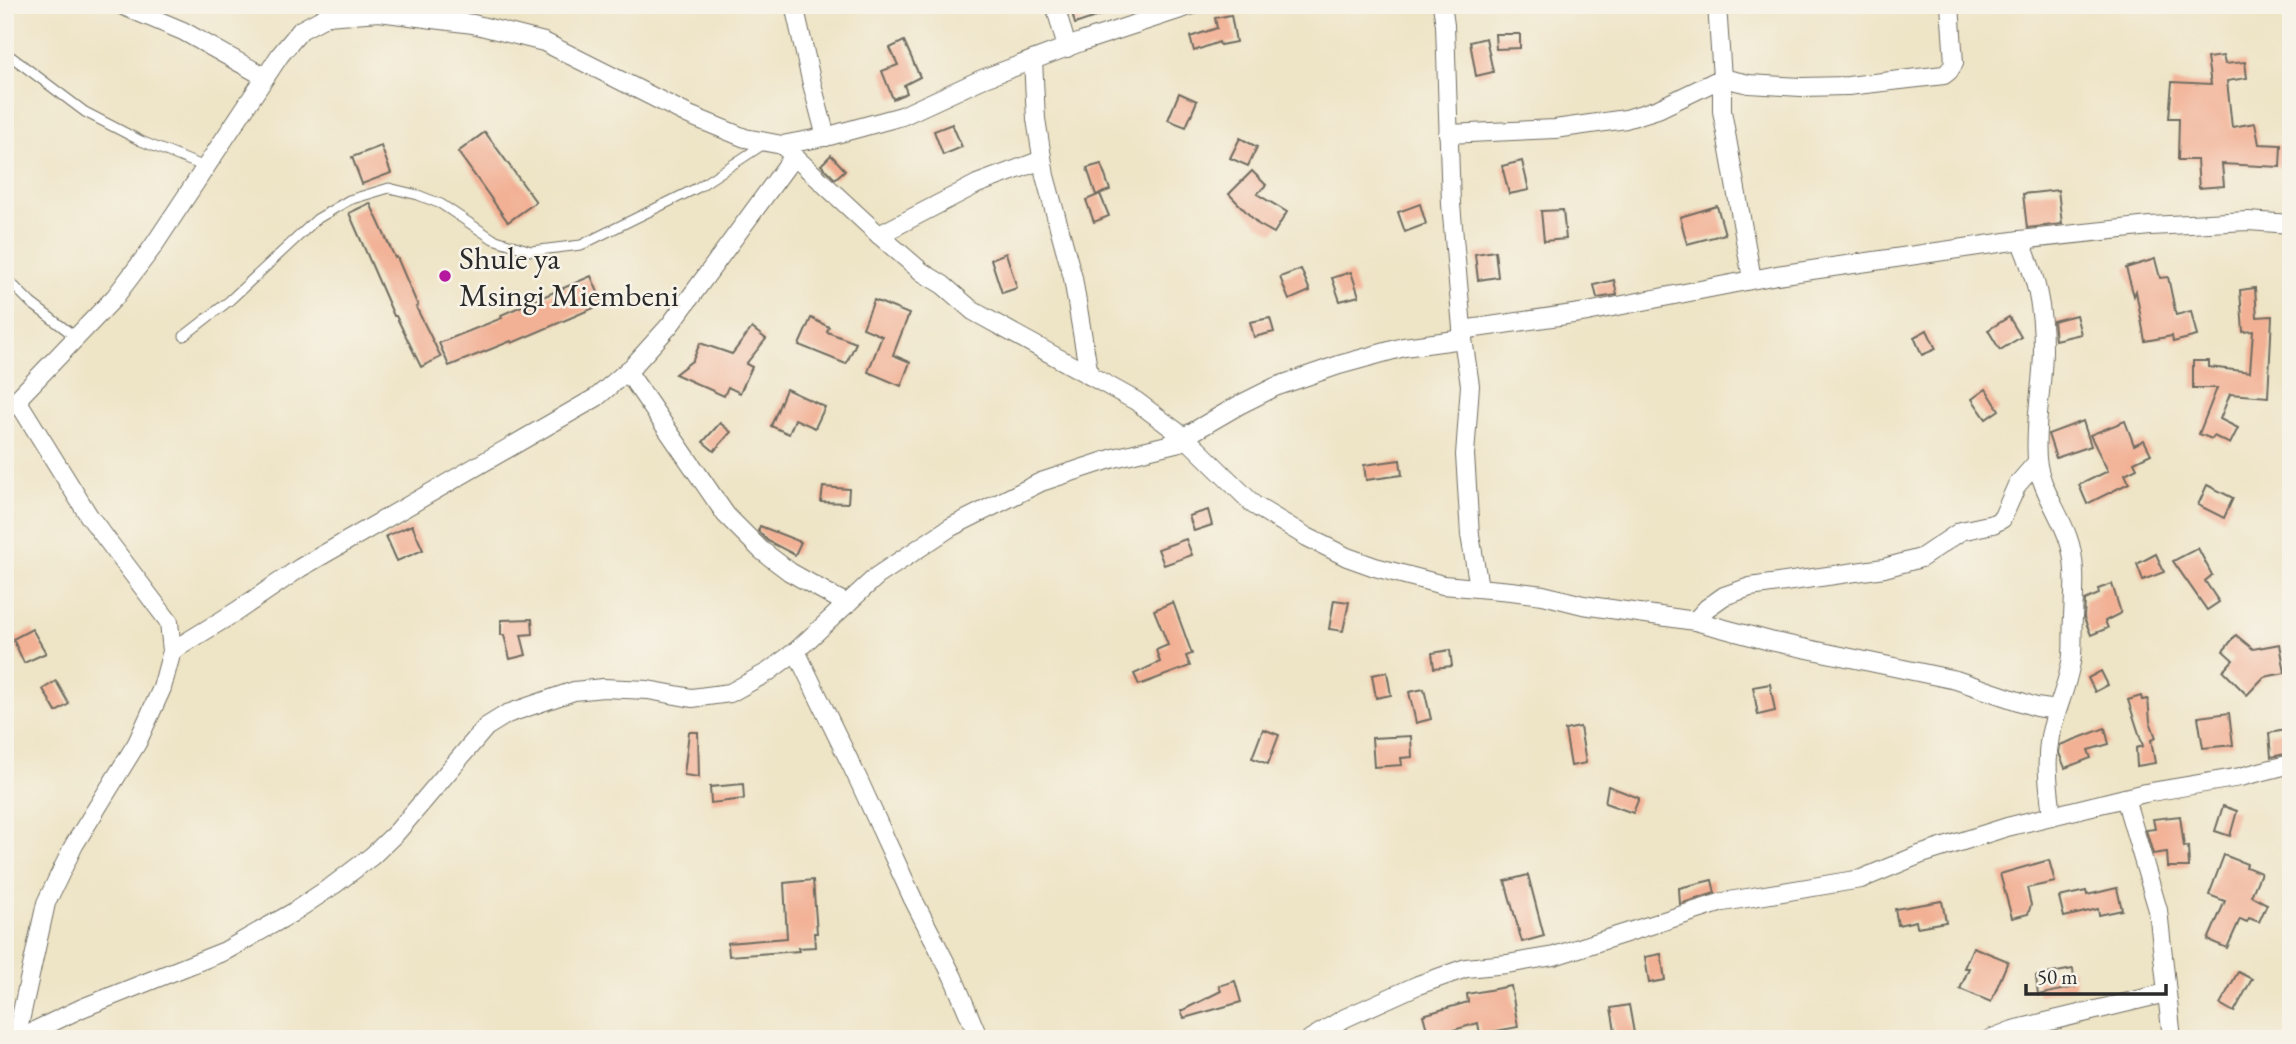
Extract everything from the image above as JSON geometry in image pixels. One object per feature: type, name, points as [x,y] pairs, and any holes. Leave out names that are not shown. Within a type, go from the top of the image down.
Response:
[{"type":"street","points":[[121,5],[183,31],[265,77]]},
{"type":"street","points":[[794,5],[826,137]]},
{"type":"street","points":[[1055,5],[1067,47]]},
{"type":"street","points":[[172,651],[300,568],[597,397],[670,325],[781,148],[902,116],[982,79],[1193,5]]},
{"type":"street","points":[[1442,5],[1448,134],[1463,335],[1470,385],[1465,455],[1467,498],[1479,587]]},
{"type":"street","points":[[1717,5],[1722,111],[1752,279]]},
{"type":"street","points":[[1448,134],[1555,129],[1626,119],[1658,109],[1722,78],[1748,84],[1801,87],[1848,86],[1944,75],[1954,63],[1950,5]]},
{"type":"street","points":[[16,1039],[46,903],[74,845],[137,744],[162,688],[172,651],[169,622],[89,516],[14,397],[77,338],[115,297],[152,248],[265,77],[301,30],[327,16],[379,12],[472,24],[544,42],[689,115],[745,138],[781,148],[922,272],[943,285],[973,311],[1136,401],[1186,438],[1254,505],[1307,537],[1348,557],[1443,585],[1543,595],[1583,605],[1695,621],[1770,641],[1956,680],[2036,707],[2057,710]]},
{"type":"street","points":[[1033,60],[1036,119],[1042,160],[1073,278],[1089,375]]},
{"type":"street","points":[[879,235],[977,184],[1042,160]]},
{"type":"street","points":[[24,1039],[38,1029],[82,1008],[225,951],[292,913],[372,856],[397,832],[486,727],[507,714],[575,691],[603,688],[648,690],[692,698],[730,692],[768,672],[796,651],[877,576],[951,527],[1041,482],[1186,438],[1239,405],[1275,387],[1404,347],[1752,279],[2020,240],[2150,226],[2248,221],[2291,224]]},
{"type":"street","points":[[2020,240],[2035,275],[2041,309],[2043,348],[2038,462],[2068,539],[2073,560],[2072,654],[2066,688],[2050,737],[2046,766],[2052,816]]},
{"type":"street","points":[[626,371],[726,514],[761,550],[790,572],[847,604]]},
{"type":"street","points":[[1695,621],[1724,596],[1750,587],[1884,568],[1921,558],[1961,531],[2003,519],[2017,485],[2038,462]]},
{"type":"street","points":[[796,651],[913,899],[953,977],[979,1039]]},
{"type":"street","points":[[1310,1039],[1345,1018],[1418,985],[1465,968],[1554,956],[1723,902],[1861,879],[1919,855],[2007,827],[2125,798],[2240,777],[2291,764]]},
{"type":"street","points":[[2125,798],[2158,909],[2172,1039]]},
{"type":"street","points":[[1990,1039],[2013,1030],[2166,993]]},
{"type":"lane","points":[[5,52],[85,112],[141,141],[205,167]]},
{"type":"lane","points":[[184,336],[229,301],[317,219],[349,201],[388,188],[441,204],[493,239],[531,251],[580,245],[781,148]]},
{"type":"lane","points":[[5,277],[31,303],[77,338]]},
{"type":"building","points":[[1070,5],[1121,5],[1122,8],[1075,24]]},
{"type":"building","points":[[1231,15],[1236,42],[1220,45],[1219,42],[1194,51],[1190,37],[1217,28],[1215,18]]},
{"type":"building","points":[[1495,34],[1520,34],[1520,48],[1496,49]]},
{"type":"building","points":[[1486,38],[1493,72],[1476,76],[1470,42]]},
{"type":"building","points":[[904,41],[920,77],[904,85],[907,93],[893,99],[882,71],[898,65],[890,48]]},
{"type":"building","points":[[2223,56],[2225,64],[2245,62],[2247,78],[2227,81],[2232,127],[2255,123],[2259,144],[2281,145],[2280,167],[2222,164],[2224,186],[2199,188],[2197,160],[2178,160],[2179,118],[2169,118],[2172,82],[2211,84],[2207,58]]},
{"type":"building","points":[[1179,93],[1197,101],[1186,127],[1168,120]]},
{"type":"building","points":[[952,124],[962,147],[943,155],[934,131]]},
{"type":"building","points":[[485,132],[536,202],[508,222],[458,152]]},
{"type":"building","points":[[1240,138],[1257,147],[1248,166],[1230,158]]},
{"type":"building","points":[[381,146],[391,173],[362,184],[352,157]]},
{"type":"building","points":[[831,155],[845,170],[835,179],[821,165]]},
{"type":"building","points":[[1522,161],[1529,190],[1509,194],[1502,166]]},
{"type":"building","points":[[1101,164],[1110,190],[1096,195],[1087,168]]},
{"type":"building","points":[[1252,171],[1266,185],[1257,194],[1287,212],[1274,233],[1258,224],[1229,194]]},
{"type":"building","points":[[2058,190],[2062,224],[2027,228],[2023,194]]},
{"type":"building","points":[[1100,194],[1109,216],[1094,222],[1086,200]]},
{"type":"building","points":[[370,203],[441,357],[421,367],[394,316],[349,213]]},
{"type":"building","points":[[1420,204],[1426,224],[1405,232],[1398,212]]},
{"type":"building","points":[[1717,206],[1725,234],[1687,244],[1680,217]]},
{"type":"building","points":[[1563,210],[1566,239],[1544,241],[1541,211]]},
{"type":"building","points":[[1495,251],[1498,277],[1478,280],[1475,254]]},
{"type":"building","points":[[1006,253],[1017,288],[1002,293],[991,259]]},
{"type":"building","points":[[2155,259],[2160,278],[2168,277],[2176,315],[2191,311],[2197,336],[2173,342],[2172,336],[2145,341],[2136,291],[2134,296],[2126,268]]},
{"type":"building","points":[[1301,269],[1310,291],[1289,300],[1280,277]]},
{"type":"building","points":[[1351,272],[1359,296],[1340,301],[1332,278]]},
{"type":"building","points":[[591,276],[603,304],[512,343],[511,341],[449,366],[439,343],[502,318],[501,315]]},
{"type":"building","points":[[1614,280],[1617,295],[1597,298],[1594,285]]},
{"type":"building","points":[[2255,288],[2257,317],[2272,316],[2268,397],[2230,394],[2220,419],[2238,428],[2230,444],[2214,436],[2212,439],[2199,434],[2217,388],[2193,388],[2193,361],[2209,361],[2209,367],[2250,372],[2253,331],[2243,332],[2240,290]]},
{"type":"building","points":[[874,300],[909,314],[893,355],[910,362],[901,386],[868,372],[882,336],[863,328]]},
{"type":"building","points":[[2076,315],[2081,334],[2055,340],[2053,321]]},
{"type":"building","points":[[2009,317],[2021,337],[2000,350],[1988,330]]},
{"type":"building","points":[[811,318],[829,327],[827,332],[856,343],[846,364],[799,345]]},
{"type":"building","points":[[1270,318],[1274,332],[1254,337],[1250,322]]},
{"type":"building","points":[[752,328],[766,339],[746,364],[752,367],[740,393],[728,387],[724,396],[675,374],[693,360],[700,343],[732,354]]},
{"type":"building","points":[[1927,330],[1936,349],[1922,355],[1914,337]]},
{"type":"building","points":[[786,389],[825,407],[815,428],[795,419],[789,434],[771,426]]},
{"type":"building","points":[[1986,389],[1999,410],[1986,419],[1972,399]]},
{"type":"building","points":[[2083,421],[2091,446],[2056,458],[2048,434]]},
{"type":"building","points":[[2125,421],[2134,445],[2144,440],[2151,454],[2134,462],[2137,468],[2125,474],[2129,483],[2087,504],[2079,485],[2108,471],[2090,435]]},
{"type":"building","points":[[720,423],[731,432],[714,451],[703,442]]},
{"type":"building","points":[[1400,460],[1402,475],[1366,480],[1364,465]]},
{"type":"building","points":[[2207,485],[2233,498],[2224,518],[2198,505]]},
{"type":"building","points":[[823,487],[849,489],[848,503],[821,502]]},
{"type":"building","points":[[1208,510],[1212,525],[1194,531],[1189,516]]},
{"type":"building","points":[[412,525],[423,550],[397,561],[386,536]]},
{"type":"building","points":[[760,526],[801,542],[795,555],[768,541],[758,531]]},
{"type":"building","points":[[1186,539],[1192,555],[1164,565],[1158,549]]},
{"type":"building","points":[[2198,548],[2212,575],[2205,581],[2219,602],[2207,610],[2173,561]]},
{"type":"building","points":[[2156,554],[2164,572],[2143,580],[2137,564]]},
{"type":"building","points":[[2112,584],[2121,613],[2105,621],[2108,628],[2091,635],[2084,618],[2085,600],[2099,594],[2098,589]]},
{"type":"building","points":[[1334,600],[1349,602],[1343,631],[1329,629]]},
{"type":"building","points":[[1173,602],[1192,654],[1186,656],[1190,666],[1139,685],[1134,674],[1160,662],[1156,650],[1168,645],[1154,610]]},
{"type":"building","points":[[532,619],[533,634],[521,635],[526,655],[510,659],[504,635],[501,635],[501,620]]},
{"type":"building","points":[[32,629],[46,653],[24,663],[13,639]]},
{"type":"building","points":[[2236,635],[2253,649],[2280,644],[2285,673],[2264,677],[2247,695],[2223,671],[2233,660],[2223,651]]},
{"type":"building","points":[[1450,650],[1452,666],[1434,668],[1432,653]]},
{"type":"building","points":[[2101,671],[2108,685],[2095,692],[2088,678]]},
{"type":"building","points":[[1387,672],[1391,695],[1376,698],[1372,675]]},
{"type":"building","points":[[56,681],[69,704],[56,712],[43,689]]},
{"type":"building","points":[[1770,684],[1775,711],[1758,715],[1753,687]]},
{"type":"building","points":[[1424,689],[1431,719],[1416,723],[1409,692]]},
{"type":"building","points":[[2141,696],[2142,700],[2148,699],[2150,721],[2156,738],[2151,740],[2155,763],[2137,766],[2136,748],[2143,746],[2128,700]]},
{"type":"building","points":[[2229,713],[2233,745],[2203,748],[2198,717]]},
{"type":"building","points":[[1580,727],[1586,763],[1571,766],[1565,730]]},
{"type":"building","points":[[2105,728],[2109,744],[2088,750],[2091,758],[2065,768],[2059,753],[2060,745]]},
{"type":"building","points":[[1263,729],[1279,735],[1268,764],[1252,758]]},
{"type":"building","points":[[2286,730],[2290,753],[2271,757],[2269,733]]},
{"type":"building","points":[[689,732],[698,732],[699,777],[684,775]]},
{"type":"building","points":[[1411,736],[1412,757],[1401,758],[1402,765],[1374,767],[1372,738]]},
{"type":"building","points":[[743,784],[744,799],[711,803],[710,787]]},
{"type":"building","points":[[1608,786],[1639,798],[1633,813],[1605,803]]},
{"type":"building","points":[[2223,806],[2237,811],[2230,836],[2215,831]]},
{"type":"building","points":[[2180,816],[2184,847],[2188,846],[2189,867],[2168,867],[2167,852],[2153,854],[2146,830],[2155,829],[2153,819]]},
{"type":"building","points":[[2224,855],[2261,873],[2251,896],[2267,904],[2259,922],[2249,918],[2247,922],[2240,919],[2227,948],[2208,940],[2225,901],[2209,895]]},
{"type":"building","points":[[2049,860],[2055,882],[2027,888],[2031,905],[2028,914],[2012,918],[2000,874]]},
{"type":"building","points":[[1528,875],[1544,936],[1522,942],[1505,881]]},
{"type":"building","points":[[813,880],[817,933],[814,933],[815,947],[798,948],[799,951],[729,956],[728,943],[787,938],[784,883]]},
{"type":"building","points":[[1712,880],[1715,893],[1680,904],[1679,888]]},
{"type":"building","points":[[2117,888],[2122,910],[2099,915],[2098,909],[2064,917],[2059,897],[2086,891],[2087,895]]},
{"type":"building","points":[[1942,901],[1946,922],[1917,927],[1916,921],[1898,925],[1895,909]]},
{"type":"building","points":[[1973,947],[2008,961],[1991,1002],[1960,989],[1969,968],[1964,968]]},
{"type":"building","points":[[1661,954],[1665,980],[1649,983],[1645,957]]},
{"type":"building","points":[[2073,969],[2075,987],[2038,995],[2036,976]]},
{"type":"building","points":[[2238,972],[2252,979],[2234,1012],[2220,1004]]},
{"type":"building","points":[[1235,981],[1241,1002],[1184,1018],[1181,1011],[1221,991],[1219,986]]},
{"type":"building","points":[[1511,986],[1518,1027],[1480,1034],[1478,1023],[1429,1037],[1423,1015],[1468,1002],[1467,994]]},
{"type":"building","points":[[1629,1005],[1634,1033],[1616,1036],[1611,1008]]},
{"type":"place","name":"Shule ya Msingi Miembeni","points":[[445,276]]}]
